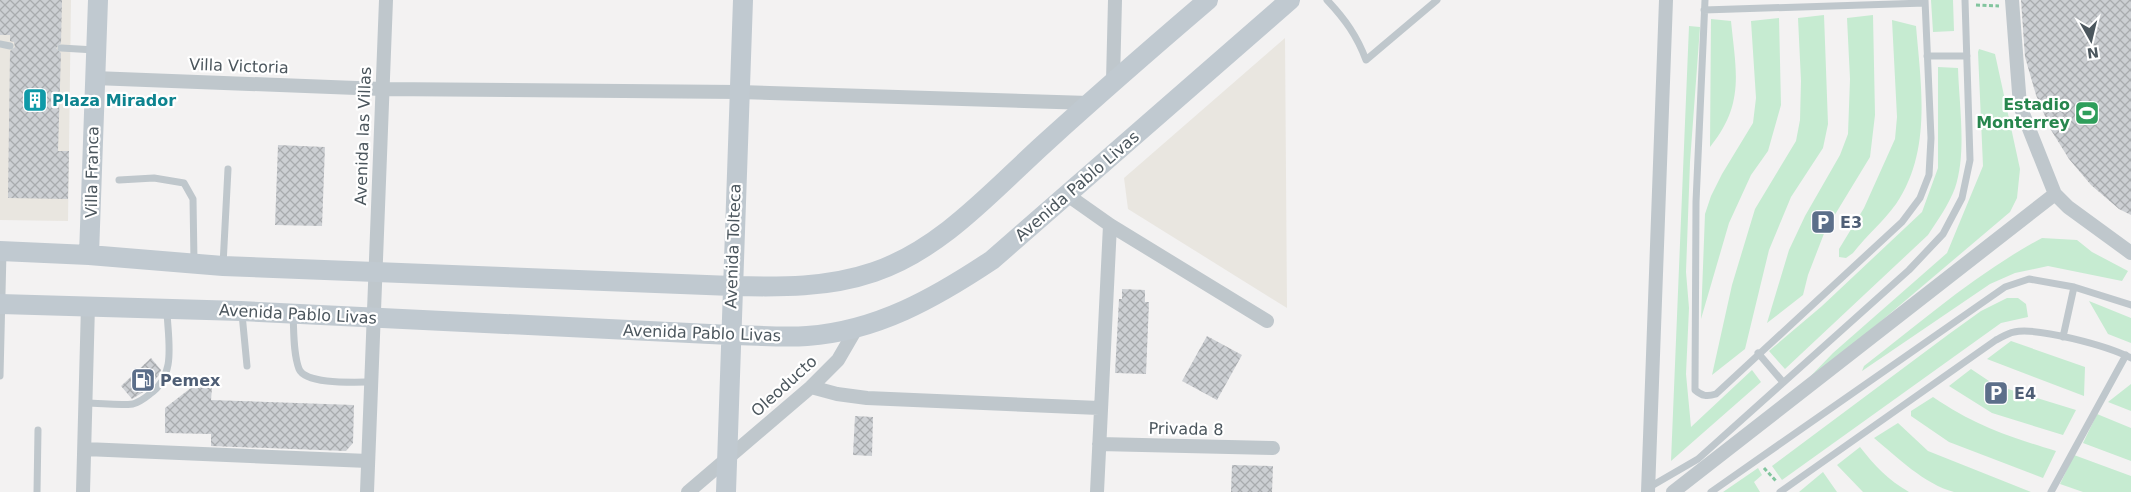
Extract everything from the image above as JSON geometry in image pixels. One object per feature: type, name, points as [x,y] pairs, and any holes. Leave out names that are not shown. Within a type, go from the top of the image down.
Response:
[{"type":"main road","name":"Villa Franca","points":[[89,255],[98,0]]},
{"type":"main road","name":"Avenida Tolteca","points":[[726,492],[743,0]]},
{"type":"main road","points":[[2,251],[89,255],[223,266],[732,286],[800,287],[842,281],[875,272],[911,256],[946,233],[1113,81],[1208,0]]},
{"type":"main road","name":"Avenida Pablo Livas","points":[[1,304],[88,305],[241,311],[730,335],[806,336],[856,329],[901,314],[944,292],[992,260],[1290,0]]},
{"type":"street","name":"Avenida las Villas","points":[[376,273],[386,0]]},
{"type":"street","points":[[1113,81],[1115,0]]},
{"type":"street","points":[[1648,490],[1666,0]]},
{"type":"street","points":[[2012,3],[2020,106],[2055,194],[2068,207],[2131,253]]},
{"type":"street","name":"Villa Victoria","points":[[94,78],[382,89],[739,92],[1089,103]]},
{"type":"street","points":[[1066,194],[1110,226],[1267,321]]},
{"type":"street","points":[[1673,492],[2055,194]]},
{"type":"street","points":[[1097,492],[1110,226]]},
{"type":"street","points":[[367,492],[376,273]]},
{"type":"street","points":[[83,492],[88,305]]},
{"type":"street","name":"Oleoducto","points":[[688,492],[811,387],[838,360],[856,329]]},
{"type":"street","points":[[811,387],[837,394],[867,398],[1100,408]]},
{"type":"street","name":"Privada 8","points":[[1099,444],[1273,448]]},
{"type":"street","points":[[85,449],[368,461]]},
{"type":"lane","points":[[1327,0],[1346,20],[1358,40],[1366,60],[1437,0]]},
{"type":"lane","points":[[1704,0],[1696,202],[1695,390],[1700,395],[1708,396],[1716,394],[1758,353],[1902,222],[1920,198],[1929,175],[1932,138],[1925,2],[1704,10]]},
{"type":"lane","points":[[1648,490],[1698,459],[1909,270],[1943,234],[1962,198],[1970,160],[1965,2]]},
{"type":"lane","points":[[0,44],[10,46]]},
{"type":"lane","points":[[61,48],[95,50]]},
{"type":"lane","points":[[1927,56],[1967,56]]},
{"type":"lane","points":[[223,266],[228,169]]},
{"type":"lane","points":[[119,180],[154,178],[184,183],[193,199],[194,264]]},
{"type":"lane","points":[[0,376],[2,251]]},
{"type":"lane","points":[[1711,492],[2005,287],[2029,279],[2074,287],[2131,305]]},
{"type":"lane","points":[[2063,337],[2074,287]]},
{"type":"lane","points":[[86,403],[133,404],[142,401],[159,388],[165,380],[168,370],[167,308]]},
{"type":"lane","points":[[241,311],[247,366]]},
{"type":"lane","points":[[292,314],[297,360],[302,374],[308,379],[372,382]]},
{"type":"lane","points":[[1782,491],[1996,340],[2014,332],[2031,331],[2063,337],[2128,356],[2051,492]]},
{"type":"lane","points":[[1758,353],[1783,382]]},
{"type":"lane","points":[[38,430],[38,492]]},
{"type":"path","points":[[1965,2],[2012,3]]},
{"type":"path","points":[[1757,460],[1782,491]]},
{"type":"shaded area","name":"Plaza Mirador","points":[[0,0],[71,0],[68,221],[0,220]]},
{"type":"shaded area","points":[[1285,38],[1287,308],[1128,209],[1124,178]]},
{"type":"green space","points":[[1931,0],[1953,0],[1954,31],[1933,32]]},
{"type":"green space","points":[[1824,15],[1828,124],[1823,148],[1791,197],[1769,250],[1745,349],[1712,375],[1732,285],[1755,209],[1796,141],[1800,120],[1801,81],[1798,18]]},
{"type":"green space","points":[[1873,15],[1875,115],[1870,157],[1825,231],[1808,275],[1803,295],[1767,323],[1789,250],[1805,216],[1840,155],[1848,134],[1850,79],[1847,18]]},
{"type":"green space","points":[[1779,18],[1781,105],[1768,151],[1751,175],[1729,223],[1701,319],[1705,214],[1711,196],[1722,174],[1753,123],[1756,98],[1751,21]]},
{"type":"green space","points":[[1711,19],[1731,21],[1736,87],[1729,116],[1710,147]]},
{"type":"green space","points":[[1892,20],[1916,26],[1921,118],[1915,162],[1907,184],[1891,211],[1853,253],[1846,258],[1839,257],[1839,249],[1864,208],[1895,139],[1897,117]]},
{"type":"green space","points":[[1689,26],[1700,27],[1690,162],[1686,272],[1689,308],[1686,374],[1691,427],[1752,370],[1761,382],[1671,461]]},
{"type":"green space","points":[[1979,49],[1995,54],[2020,169],[2017,198],[2010,212],[1808,383],[1804,383],[1833,353],[1947,253],[1983,166]]},
{"type":"green space","points":[[1938,67],[1958,68],[1961,160],[1959,174],[1950,200],[1928,235],[1785,369],[1769,351],[1822,306],[1922,212],[1938,168]]},
{"type":"green space","points":[[2042,238],[2077,240],[2092,252],[2128,271],[2122,281],[2048,266],[2015,273],[1990,284],[1862,371],[1864,366],[1928,315],[1995,266]]},
{"type":"green space","points":[[2007,298],[2018,298],[2026,304],[2028,317],[2001,323],[1782,480],[1772,466],[1981,311]]},
{"type":"green space","points":[[2089,301],[2131,318],[2131,343],[2108,334]]},
{"type":"green space","points":[[2011,341],[2085,367],[2084,396],[1987,359]]},
{"type":"green space","points":[[1971,369],[1995,385],[2076,410],[2063,435],[1992,413],[1949,386]]},
{"type":"green space","points":[[2131,384],[2131,411],[2108,402]]},
{"type":"green space","points":[[1933,397],[1978,423],[2056,451],[2043,478],[1949,442],[1911,416],[1911,411]]},
{"type":"green space","points":[[2097,414],[2131,428],[2131,461],[2083,443]]},
{"type":"green space","points":[[1898,423],[1928,451],[2031,492],[1954,492],[1932,483],[1911,469],[1874,438]]},
{"type":"green space","points":[[1860,447],[1882,472],[1909,492],[1863,492],[1837,465]]},
{"type":"green space","points":[[2074,455],[2131,476],[2131,492],[2083,492],[2060,484]]},
{"type":"green space","points":[[1758,468],[1762,475],[1754,482],[1760,492],[1723,492]]},
{"type":"green space","points":[[1823,472],[1837,492],[1799,492]]},
{"type":"building","name":"Plaza Mirador","points":[[0,0],[62,0],[61,43],[56,48],[61,53],[58,151],[69,151],[68,199],[8,198],[10,51],[15,47],[14,42],[10,41],[10,35],[0,35]]},
{"type":"building","name":"Estadio Monterrey","points":[[2021,0],[2131,0],[2131,215],[2119,209],[2091,185],[2069,159],[2051,130],[2036,95],[2025,57]]},
{"type":"building","points":[[278,145],[325,147],[322,226],[275,225]]},
{"type":"building","points":[[1122,289],[1145,290],[1145,302],[1149,302],[1146,374],[1115,373],[1119,299],[1122,299]]},
{"type":"building","points":[[1207,336],[1242,355],[1217,400],[1182,381]]},
{"type":"building","name":"Pemex","points":[[151,358],[161,370],[159,375],[145,391],[132,399],[121,386]]},
{"type":"building","points":[[192,387],[212,388],[211,400],[354,405],[353,443],[346,451],[211,446],[211,434],[165,433],[165,408]]},
{"type":"building","points":[[855,416],[873,417],[872,456],[853,455]]},
{"type":"building","points":[[1232,465],[1273,466],[1272,492],[1231,492]]},
{"type":"place","name":"Plaza Mirador","points":[[35,100]]},
{"type":"place","name":"Estadio Monterrey","points":[[2087,113]]},
{"type":"place","name":"E3","points":[[1823,222]]},
{"type":"place","name":"Pemex","points":[[143,380]]},
{"type":"place","name":"E4","points":[[1996,393]]}]
